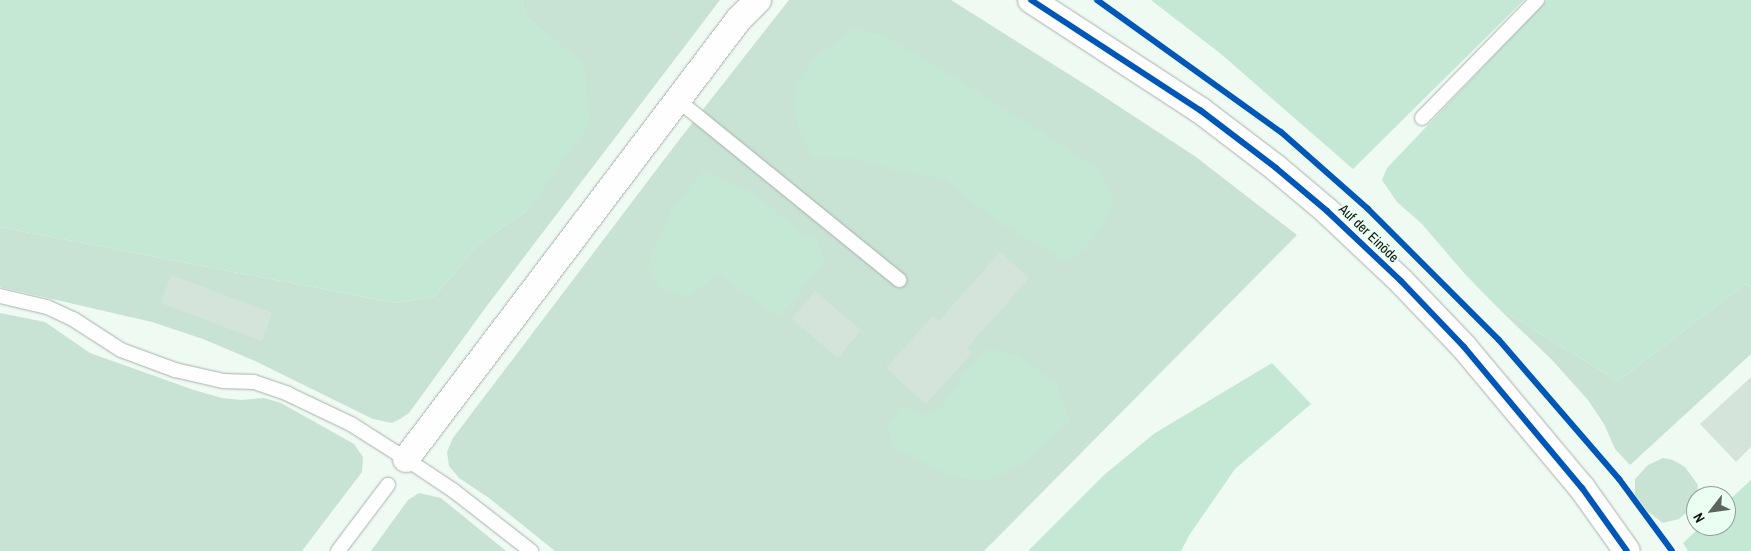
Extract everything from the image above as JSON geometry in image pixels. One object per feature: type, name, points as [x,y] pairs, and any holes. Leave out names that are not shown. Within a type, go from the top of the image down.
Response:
[{"type":"street","points":[[406,459],[679,102],[743,10],[758,0]]},
{"type":"street","name":"Auf der Einöde","points":[[1031,0],[1200,110],[1276,168],[1327,211],[1401,281],[1464,347],[1582,488],[1627,551]]},
{"type":"lane","points":[[1422,118],[1537,0]]},
{"type":"lane","points":[[679,102],[898,280]]},
{"type":"lane","points":[[0,296],[47,307],[73,319],[121,350],[175,370],[223,381],[254,382],[288,394],[350,424],[406,459],[454,491],[531,551]]},
{"type":"lane","points":[[338,551],[388,485]]},
{"type":"green space","points":[[0,0],[522,0],[527,18],[584,63],[590,123],[529,209],[478,244],[435,296],[396,303],[0,227]]},
{"type":"green space","points":[[522,0],[720,0],[486,307],[409,413],[400,419],[392,423],[373,419],[255,361],[203,339],[152,322],[0,287],[0,227],[396,303],[435,296],[478,244],[529,209],[583,64],[527,18]]},
{"type":"green space","points":[[789,0],[951,0],[1196,157],[1297,235],[984,551],[555,551],[489,498],[459,478],[449,466],[447,452],[453,438],[679,140]]},
{"type":"green space","points":[[1151,0],[1524,0],[1353,169],[1221,54]]},
{"type":"green space","points":[[1547,0],[1751,0],[1751,287],[1745,284],[1618,381],[1497,307],[1464,273],[1422,224],[1397,202],[1382,180],[1387,168]]},
{"type":"green space","points":[[854,28],[884,36],[948,73],[1099,169],[1114,199],[1103,226],[1084,249],[1068,262],[1001,224],[944,179],[906,173],[855,159],[812,158],[797,123],[795,86],[814,59]]},
{"type":"green space","points":[[704,171],[753,193],[803,234],[817,239],[824,260],[801,291],[778,316],[718,274],[688,297],[660,289],[648,265],[673,206]]},
{"type":"green space","points":[[1745,284],[1751,287],[1751,354],[1630,465],[1615,449],[1604,424],[1588,400],[1551,359],[1497,307],[1618,381]]},
{"type":"green space","points":[[0,313],[45,322],[90,353],[194,390],[222,398],[241,400],[264,398],[281,403],[354,444],[363,457],[362,472],[302,551],[0,551]]},
{"type":"green space","points":[[989,349],[1016,355],[1057,384],[1070,422],[1022,464],[986,482],[951,476],[893,447],[888,426],[901,406],[922,415],[939,410],[963,376]]},
{"type":"green space","points":[[1272,363],[1311,404],[1235,469],[1190,534],[1181,551],[1028,551],[1104,475],[1155,433]]},
{"type":"green space","points":[[1663,458],[1673,460],[1685,467],[1698,485],[1686,486],[1686,513],[1679,519],[1663,523],[1647,511],[1635,495],[1635,479],[1648,465]]},
{"type":"green space","points":[[1751,480],[1751,551],[1688,551],[1683,543],[1690,536],[1736,536],[1736,494]]},
{"type":"green space","points":[[419,493],[441,498],[506,551],[371,551],[408,500]]},
{"type":"building","points":[[1000,252],[1029,278],[967,348],[972,353],[926,404],[886,368],[933,316],[939,321]]},
{"type":"building","points":[[171,275],[272,313],[262,341],[161,303]]},
{"type":"building","points":[[815,291],[861,330],[838,358],[792,319]]},
{"type":"building","points":[[1751,377],[1751,447],[1736,462],[1700,424]]},
{"type":"cycle path","points":[[1031,0],[1200,110],[1276,168],[1327,211],[1401,281],[1464,347],[1582,488],[1627,551]]},
{"type":"cycle path","points":[[1097,0],[1281,132],[1368,209],[1499,340],[1619,479],[1672,551]]}]
